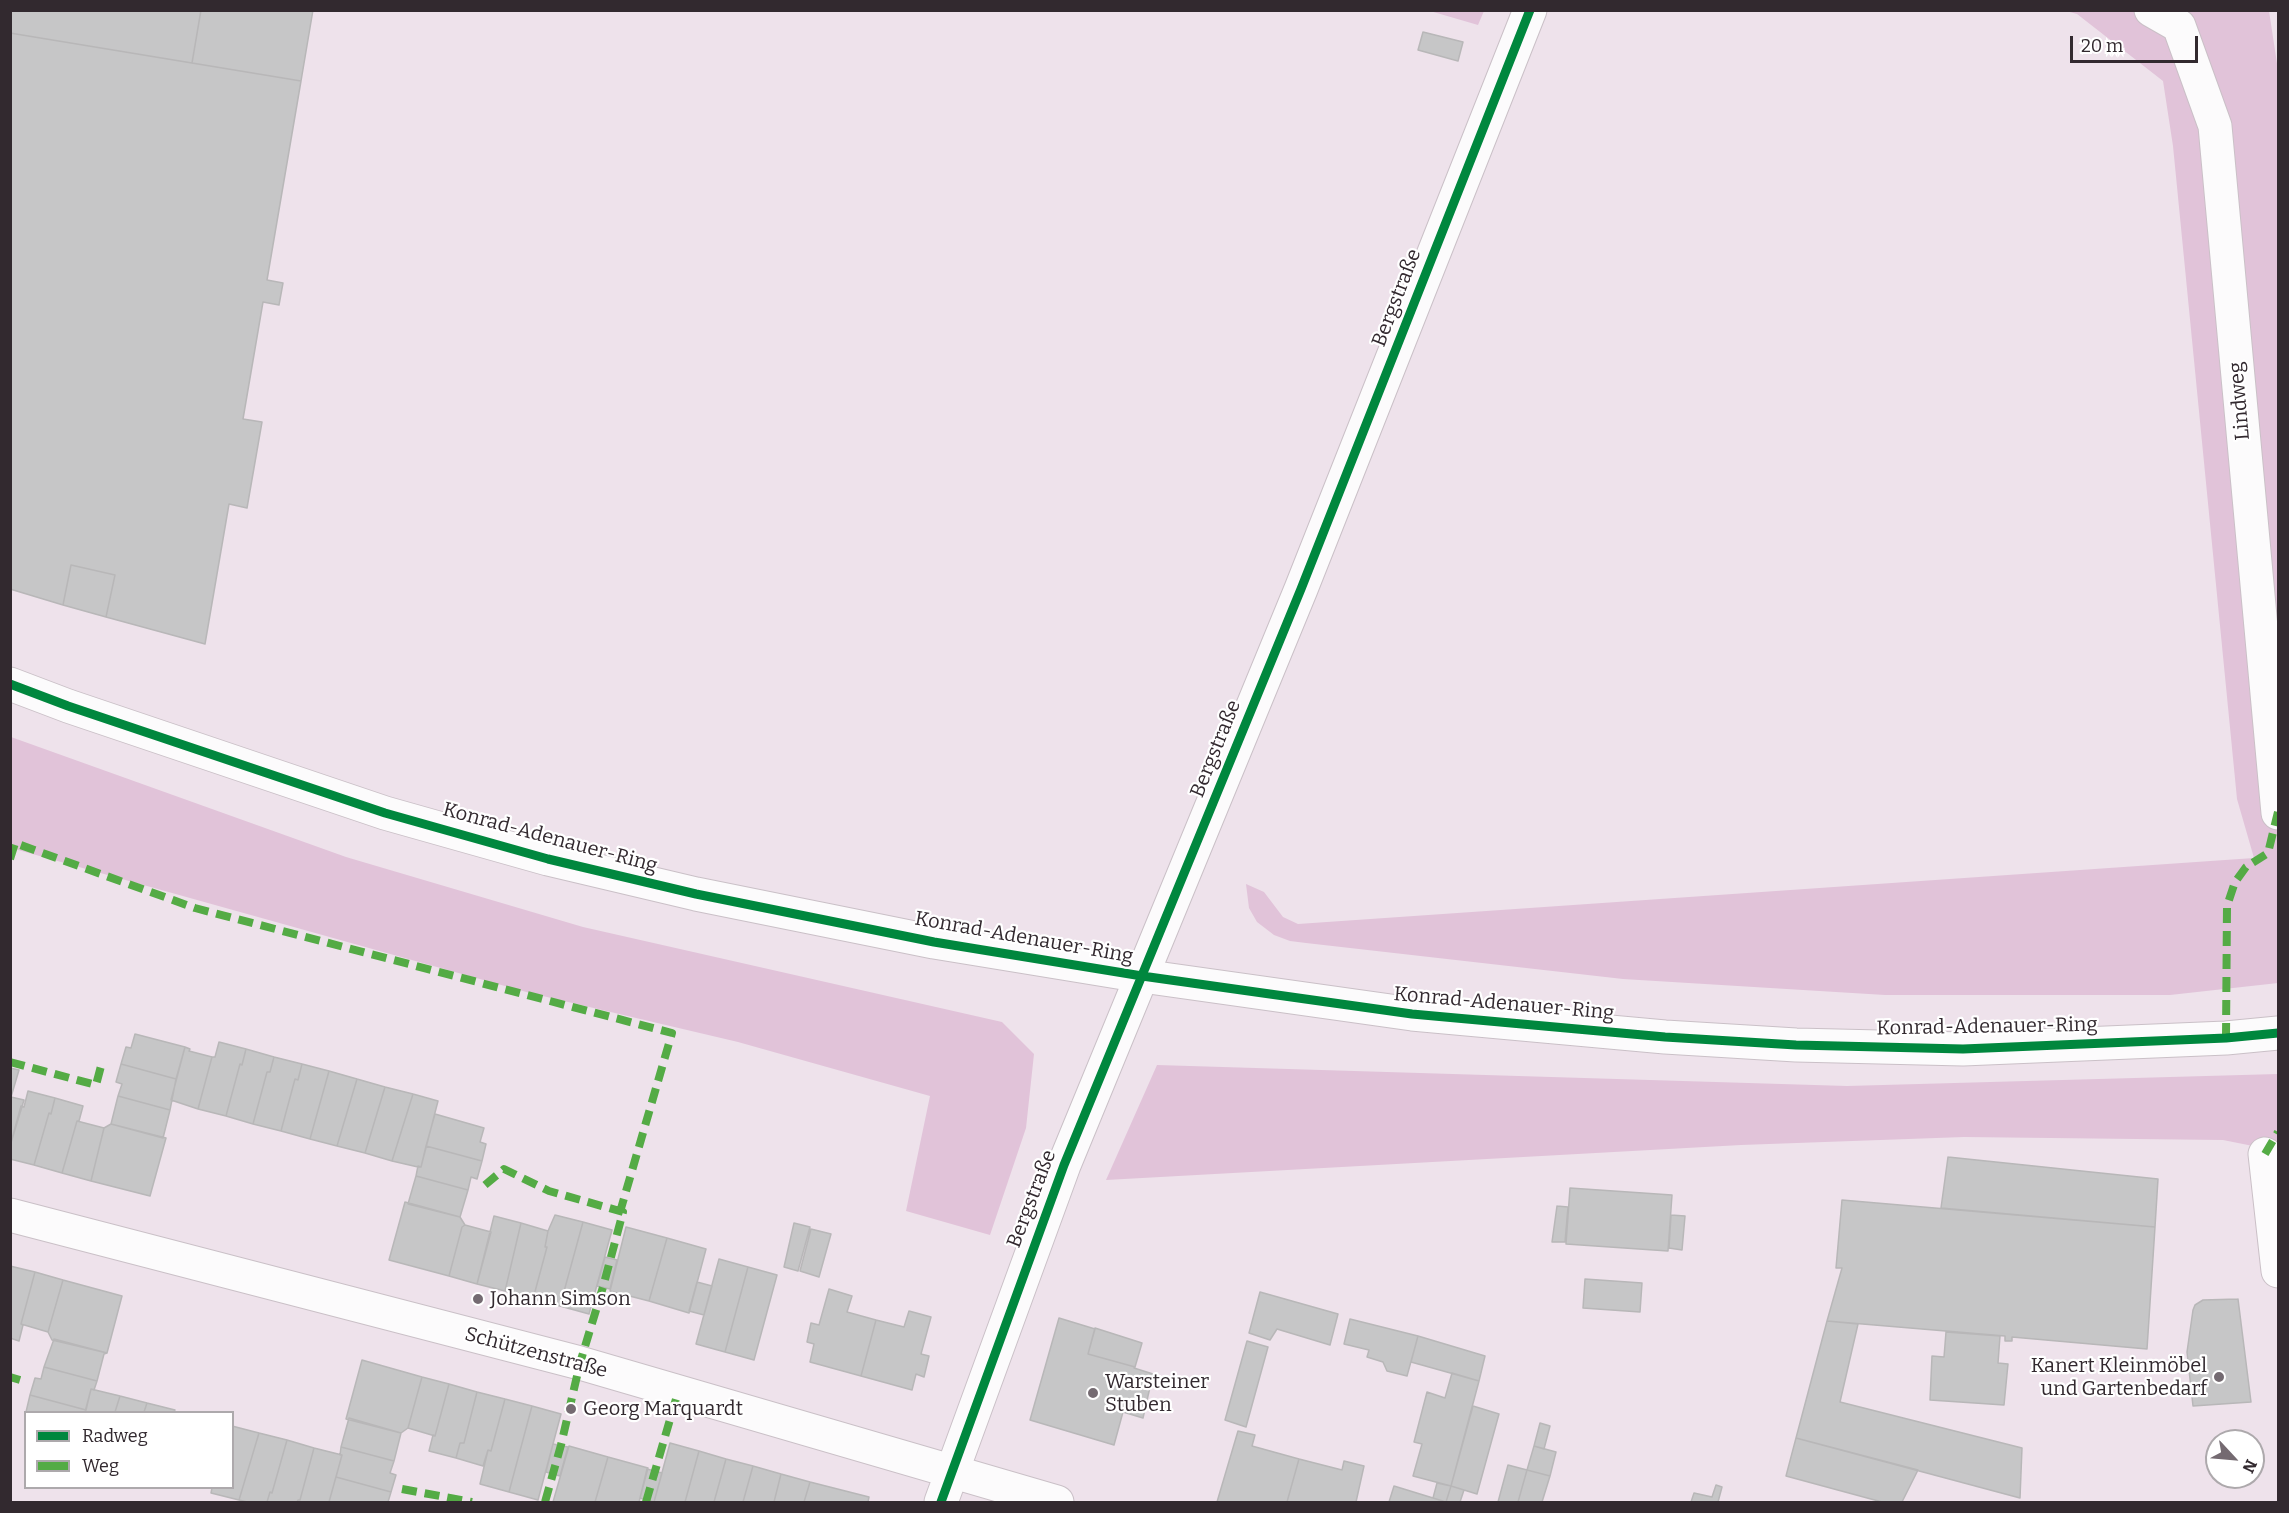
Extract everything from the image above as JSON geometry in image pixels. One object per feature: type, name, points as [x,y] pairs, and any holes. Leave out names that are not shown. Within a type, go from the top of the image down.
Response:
[{"type":"street","name":"Bergstraße","points":[[947,1488],[1064,1165],[1301,590],[1530,10]]},
{"type":"street","name":"Lindweg","points":[[2151,10],[2179,26],[2215,126],[2278,813]]},
{"type":"street","name":"Konrad-Adenauer-Ring","points":[[10,684],[100,718],[374,809],[548,859],[696,894],[923,940],[1142,976],[1412,1014],[1665,1037],[1796,1045],[1963,1049],[2226,1038],[2278,1033]]},
{"type":"street","points":[[2265,1154],[2278,1271]]},
{"type":"street","name":"Schützenstraße","points":[[10,1215],[580,1364],[947,1488],[1057,1503]]},
{"type":"shaded area","points":[[1430,11],[1484,11],[1478,25]]},
{"type":"shaded area","points":[[2066,11],[2269,11],[2278,70],[2278,983],[2170,995],[1885,995],[1623,979],[1306,943],[1290,941],[1274,935],[1257,922],[1249,908],[1246,884],[1264,892],[1283,917],[1298,924],[2254,858],[2237,799],[2173,146],[2163,81],[2077,14]]},
{"type":"shaded area","points":[[11,737],[346,857],[583,927],[1002,1022],[1034,1054],[1026,1128],[990,1235],[906,1211],[930,1096],[738,1042],[530,993],[11,848]]},
{"type":"shaded area","points":[[1157,1065],[1847,1086],[2278,1074],[2278,1151],[2223,1140],[1964,1137],[1741,1145],[1106,1180]]},
{"type":"building","points":[[10,10],[201,10],[192,63],[10,33]]},
{"type":"building","points":[[201,10],[313,10],[301,81],[192,63]]},
{"type":"building","points":[[1423,32],[1463,42],[1458,61],[1418,50]]},
{"type":"building","points":[[10,33],[301,81],[267,280],[283,283],[279,305],[263,302],[243,419],[262,422],[247,508],[229,504],[205,644],[106,617],[115,575],[71,565],[63,605],[10,589]]},
{"type":"building","points":[[71,565],[115,575],[106,617],[63,605]]},
{"type":"building","points":[[135,1034],[185,1047],[176,1079],[121,1064],[126,1047],[131,1048]]},
{"type":"building","points":[[219,1042],[246,1049],[226,1116],[198,1109],[212,1057],[215,1057]]},
{"type":"building","points":[[185,1047],[190,1049],[189,1051],[212,1057],[198,1109],[171,1100]]},
{"type":"building","points":[[246,1049],[274,1057],[270,1072],[267,1072],[253,1124],[226,1116]]},
{"type":"building","points":[[274,1057],[302,1064],[298,1080],[295,1079],[281,1131],[253,1124],[267,1072],[270,1072]]},
{"type":"building","points":[[121,1064],[176,1079],[170,1110],[118,1096],[122,1084],[116,1082]]},
{"type":"building","points":[[302,1064],[329,1071],[310,1139],[281,1131],[295,1079],[298,1080]]},
{"type":"building","points":[[10,1068],[19,1070],[11,1097],[24,1100],[10,1146]]},
{"type":"building","points":[[329,1071],[357,1079],[337,1146],[310,1139]]},
{"type":"building","points":[[357,1079],[385,1087],[365,1153],[337,1146]]},
{"type":"building","points":[[385,1087],[413,1094],[392,1161],[365,1153]]},
{"type":"building","points":[[28,1091],[55,1098],[34,1165],[10,1159],[10,1146],[21,1106],[24,1107]]},
{"type":"building","points":[[413,1094],[438,1101],[421,1167],[392,1161]]},
{"type":"building","points":[[118,1096],[170,1110],[163,1138],[111,1124]]},
{"type":"building","points":[[55,1098],[83,1106],[62,1173],[34,1165]]},
{"type":"building","points":[[435,1114],[484,1128],[480,1142],[486,1144],[482,1161],[426,1146]]},
{"type":"building","points":[[77,1121],[104,1128],[91,1181],[62,1173]]},
{"type":"building","points":[[111,1124],[166,1138],[150,1196],[91,1181],[104,1128]]},
{"type":"building","points":[[426,1146],[482,1161],[477,1179],[471,1177],[468,1190],[416,1176],[418,1166],[421,1167]]},
{"type":"building","points":[[1948,1157],[2158,1179],[2155,1227],[1941,1208]]},
{"type":"building","points":[[416,1176],[468,1190],[460,1217],[408,1204]]},
{"type":"building","points":[[1570,1188],[1672,1195],[1668,1251],[1566,1244]]},
{"type":"building","points":[[1842,1200],[2155,1227],[2147,1349],[2012,1337],[2012,1341],[2005,1341],[2005,1336],[1827,1321],[1842,1268],[1836,1268]]},
{"type":"building","points":[[405,1202],[460,1217],[465,1225],[462,1227],[449,1276],[389,1260]]},
{"type":"building","points":[[1557,1206],[1568,1207],[1565,1242],[1552,1242]]},
{"type":"building","points":[[555,1215],[583,1222],[560,1306],[533,1299],[547,1247],[545,1247],[548,1231]]},
{"type":"building","points":[[1671,1215],[1685,1216],[1682,1250],[1669,1248]]},
{"type":"building","points":[[494,1216],[521,1223],[505,1291],[477,1284]]},
{"type":"building","points":[[583,1222],[612,1230],[589,1314],[560,1306]]},
{"type":"building","points":[[521,1223],[548,1231],[545,1247],[547,1247],[533,1299],[505,1291]]},
{"type":"building","points":[[794,1223],[810,1227],[798,1271],[784,1267]]},
{"type":"building","points":[[465,1225],[491,1232],[477,1284],[449,1276],[462,1227]]},
{"type":"building","points":[[626,1227],[667,1238],[649,1301],[610,1291]]},
{"type":"building","points":[[811,1229],[831,1234],[819,1277],[800,1271]]},
{"type":"building","points":[[667,1238],[706,1249],[689,1313],[649,1301]]},
{"type":"building","points":[[605,1257],[617,1260],[610,1289],[597,1286]]},
{"type":"building","points":[[719,1259],[748,1267],[725,1352],[696,1344]]},
{"type":"building","points":[[10,1266],[35,1272],[21,1324],[23,1325],[19,1341],[10,1338]]},
{"type":"building","points":[[748,1267],[777,1275],[754,1360],[725,1352]]},
{"type":"building","points":[[35,1272],[63,1280],[48,1332],[21,1324]]},
{"type":"building","points":[[1585,1279],[1642,1283],[1640,1312],[1583,1308]]},
{"type":"building","points":[[63,1280],[122,1296],[107,1353],[52,1340],[48,1332]]},
{"type":"building","points":[[697,1282],[712,1286],[704,1315],[689,1311]]},
{"type":"building","points":[[829,1289],[852,1296],[847,1312],[876,1320],[861,1376],[810,1362],[814,1344],[807,1342],[811,1323],[819,1325]]},
{"type":"building","points":[[1260,1292],[1338,1314],[1330,1345],[1277,1329],[1270,1340],[1249,1333]]},
{"type":"building","name":"Kanert Kleinmöbel und Gartenbedarf","points":[[2238,1299],[2251,1402],[2193,1406],[2187,1352],[2195,1305],[2203,1300]]},
{"type":"building","points":[[909,1311],[931,1317],[921,1354],[929,1356],[924,1377],[916,1374],[912,1390],[861,1376],[876,1320],[904,1327]]},
{"type":"building","name":"Warsteiner Stuben","points":[[1059,1318],[1095,1329],[1088,1354],[1153,1374],[1143,1418],[1123,1412],[1114,1445],[1030,1420]]},
{"type":"building","points":[[1350,1319],[1418,1336],[1407,1376],[1387,1371],[1383,1362],[1367,1357],[1369,1350],[1344,1344]]},
{"type":"building","points":[[1827,1321],[1858,1324],[1840,1402],[2022,1448],[2020,1498],[1796,1438]]},
{"type":"building","points":[[1095,1328],[1142,1343],[1135,1367],[1088,1354]]},
{"type":"building","points":[[1946,1332],[2000,1336],[1998,1363],[2008,1364],[2004,1405],[1930,1400],[1932,1356],[1944,1357]]},
{"type":"building","points":[[1418,1336],[1485,1356],[1479,1381],[1411,1362]]},
{"type":"building","points":[[54,1339],[107,1353],[104,1354],[97,1381],[44,1367]]},
{"type":"building","points":[[1247,1341],[1268,1347],[1246,1427],[1225,1420]]},
{"type":"building","points":[[362,1360],[422,1377],[408,1428],[401,1433],[346,1419]]},
{"type":"building","points":[[44,1367],[97,1381],[94,1390],[91,1389],[86,1410],[30,1395],[35,1378],[41,1379]]},
{"type":"building","points":[[1452,1373],[1479,1381],[1451,1486],[1413,1476],[1422,1444],[1414,1442],[1427,1392],[1445,1398]]},
{"type":"building","points":[[422,1377],[449,1384],[435,1436],[408,1428]]},
{"type":"building","points":[[449,1384],[477,1392],[464,1443],[460,1443],[456,1458],[429,1451]]},
{"type":"building","points":[[91,1389],[120,1396],[115,1411],[85,1411]]},
{"type":"building","points":[[477,1392],[505,1399],[491,1451],[488,1450],[483,1466],[456,1458],[460,1443],[464,1443]]},
{"type":"building","points":[[30,1395],[86,1410],[86,1411],[26,1411]]},
{"type":"building","points":[[120,1396],[147,1403],[144,1411],[115,1411]]},
{"type":"building","points":[[505,1399],[532,1406],[509,1492],[480,1484],[488,1450],[491,1451]]},
{"type":"building","points":[[147,1403],[175,1410],[174,1411],[144,1411]]},
{"type":"building","points":[[532,1406],[561,1414],[538,1500],[509,1492]]},
{"type":"building","points":[[1473,1406],[1499,1414],[1477,1494],[1451,1486]]},
{"type":"building","points":[[349,1418],[401,1433],[394,1461],[341,1447]]},
{"type":"building","points":[[1540,1423],[1550,1426],[1544,1449],[1534,1446]]},
{"type":"building","points":[[234,1427],[259,1433],[239,1500],[211,1493],[212,1489],[234,1489]]},
{"type":"building","points":[[1238,1431],[1255,1435],[1252,1446],[1299,1459],[1287,1502],[1217,1502]]},
{"type":"building","points":[[259,1433],[287,1440],[272,1493],[270,1492],[267,1502],[247,1502],[239,1500]]},
{"type":"building","points":[[1796,1438],[1918,1470],[1902,1502],[1882,1502],[1786,1476]]},
{"type":"building","points":[[287,1440],[314,1448],[300,1500],[297,1502],[267,1502],[270,1492],[272,1493]]},
{"type":"building","points":[[670,1443],[699,1451],[685,1502],[654,1502]]},
{"type":"building","points":[[553,1444],[568,1447],[560,1476],[546,1472]]},
{"type":"building","points":[[569,1446],[608,1457],[595,1502],[553,1502]]},
{"type":"building","points":[[1534,1446],[1556,1452],[1550,1476],[1527,1470]]},
{"type":"building","points":[[341,1447],[394,1461],[390,1473],[396,1475],[391,1492],[336,1477],[342,1455],[340,1455]]},
{"type":"building","points":[[314,1448],[342,1455],[329,1502],[297,1502],[300,1500]]},
{"type":"building","points":[[699,1451],[726,1459],[714,1502],[685,1502]]},
{"type":"building","points":[[608,1457],[648,1468],[639,1502],[595,1502]]},
{"type":"building","points":[[726,1459],[753,1466],[743,1502],[714,1502]]},
{"type":"building","points":[[1299,1459],[1342,1470],[1344,1461],[1364,1466],[1356,1502],[1287,1502]]},
{"type":"building","points":[[1508,1465],[1527,1470],[1518,1502],[1498,1502]]},
{"type":"building","points":[[753,1466],[781,1474],[774,1502],[743,1502]]},
{"type":"building","points":[[647,1469],[662,1473],[654,1502],[640,1498]]},
{"type":"building","points":[[1527,1470],[1550,1476],[1542,1502],[1518,1502]]},
{"type":"building","points":[[781,1474],[810,1482],[804,1502],[774,1502]]},
{"type":"building","points":[[336,1477],[391,1492],[388,1502],[329,1502]]},
{"type":"building","points":[[810,1482],[869,1497],[868,1502],[804,1502]]},
{"type":"building","points":[[1437,1483],[1451,1486],[1446,1502],[1433,1498]]},
{"type":"building","points":[[1716,1485],[1722,1487],[1718,1502],[1691,1502],[1694,1493],[1712,1497]]},
{"type":"building","points":[[1394,1486],[1446,1502],[1389,1502]]},
{"type":"building","points":[[1451,1486],[1464,1490],[1460,1502],[1446,1502]]},
{"type":"marked path","points":[[2226,1038],[2227,906],[2235,882],[2246,867],[2268,853],[2278,812]]},
{"type":"marked path","points":[[10,859],[15,843],[195,908],[672,1033],[620,1212]]},
{"type":"marked path","points":[[10,1062],[96,1085],[101,1066]]},
{"type":"marked path","points":[[2265,1154],[2278,1132]]},
{"type":"marked path","points":[[485,1185],[504,1169],[549,1191],[623,1212],[580,1363],[545,1502]]},
{"type":"marked path","points":[[10,1377],[20,1380]]},
{"type":"marked path","points":[[646,1502],[678,1392]]},
{"type":"marked path","points":[[402,1489],[472,1502]]},
{"type":"cycle path","points":[[941,1502],[1064,1165],[1301,589],[1530,10]]},
{"type":"cycle path","points":[[10,684],[68,706],[385,813],[548,859],[696,894],[934,942],[1142,976],[1412,1014],[1665,1037],[1796,1045],[1963,1049],[2226,1038],[2278,1033]]},
{"type":"place","name":"Johann Simson","points":[[478,1299]]},
{"type":"place","name":"Kanert Kleinmöbel und Gartenbedarf","points":[[2219,1377]]},
{"type":"place","name":"Warsteiner Stuben","points":[[1093,1393]]},
{"type":"place","name":"Georg Marquardt","points":[[571,1409]]}]
